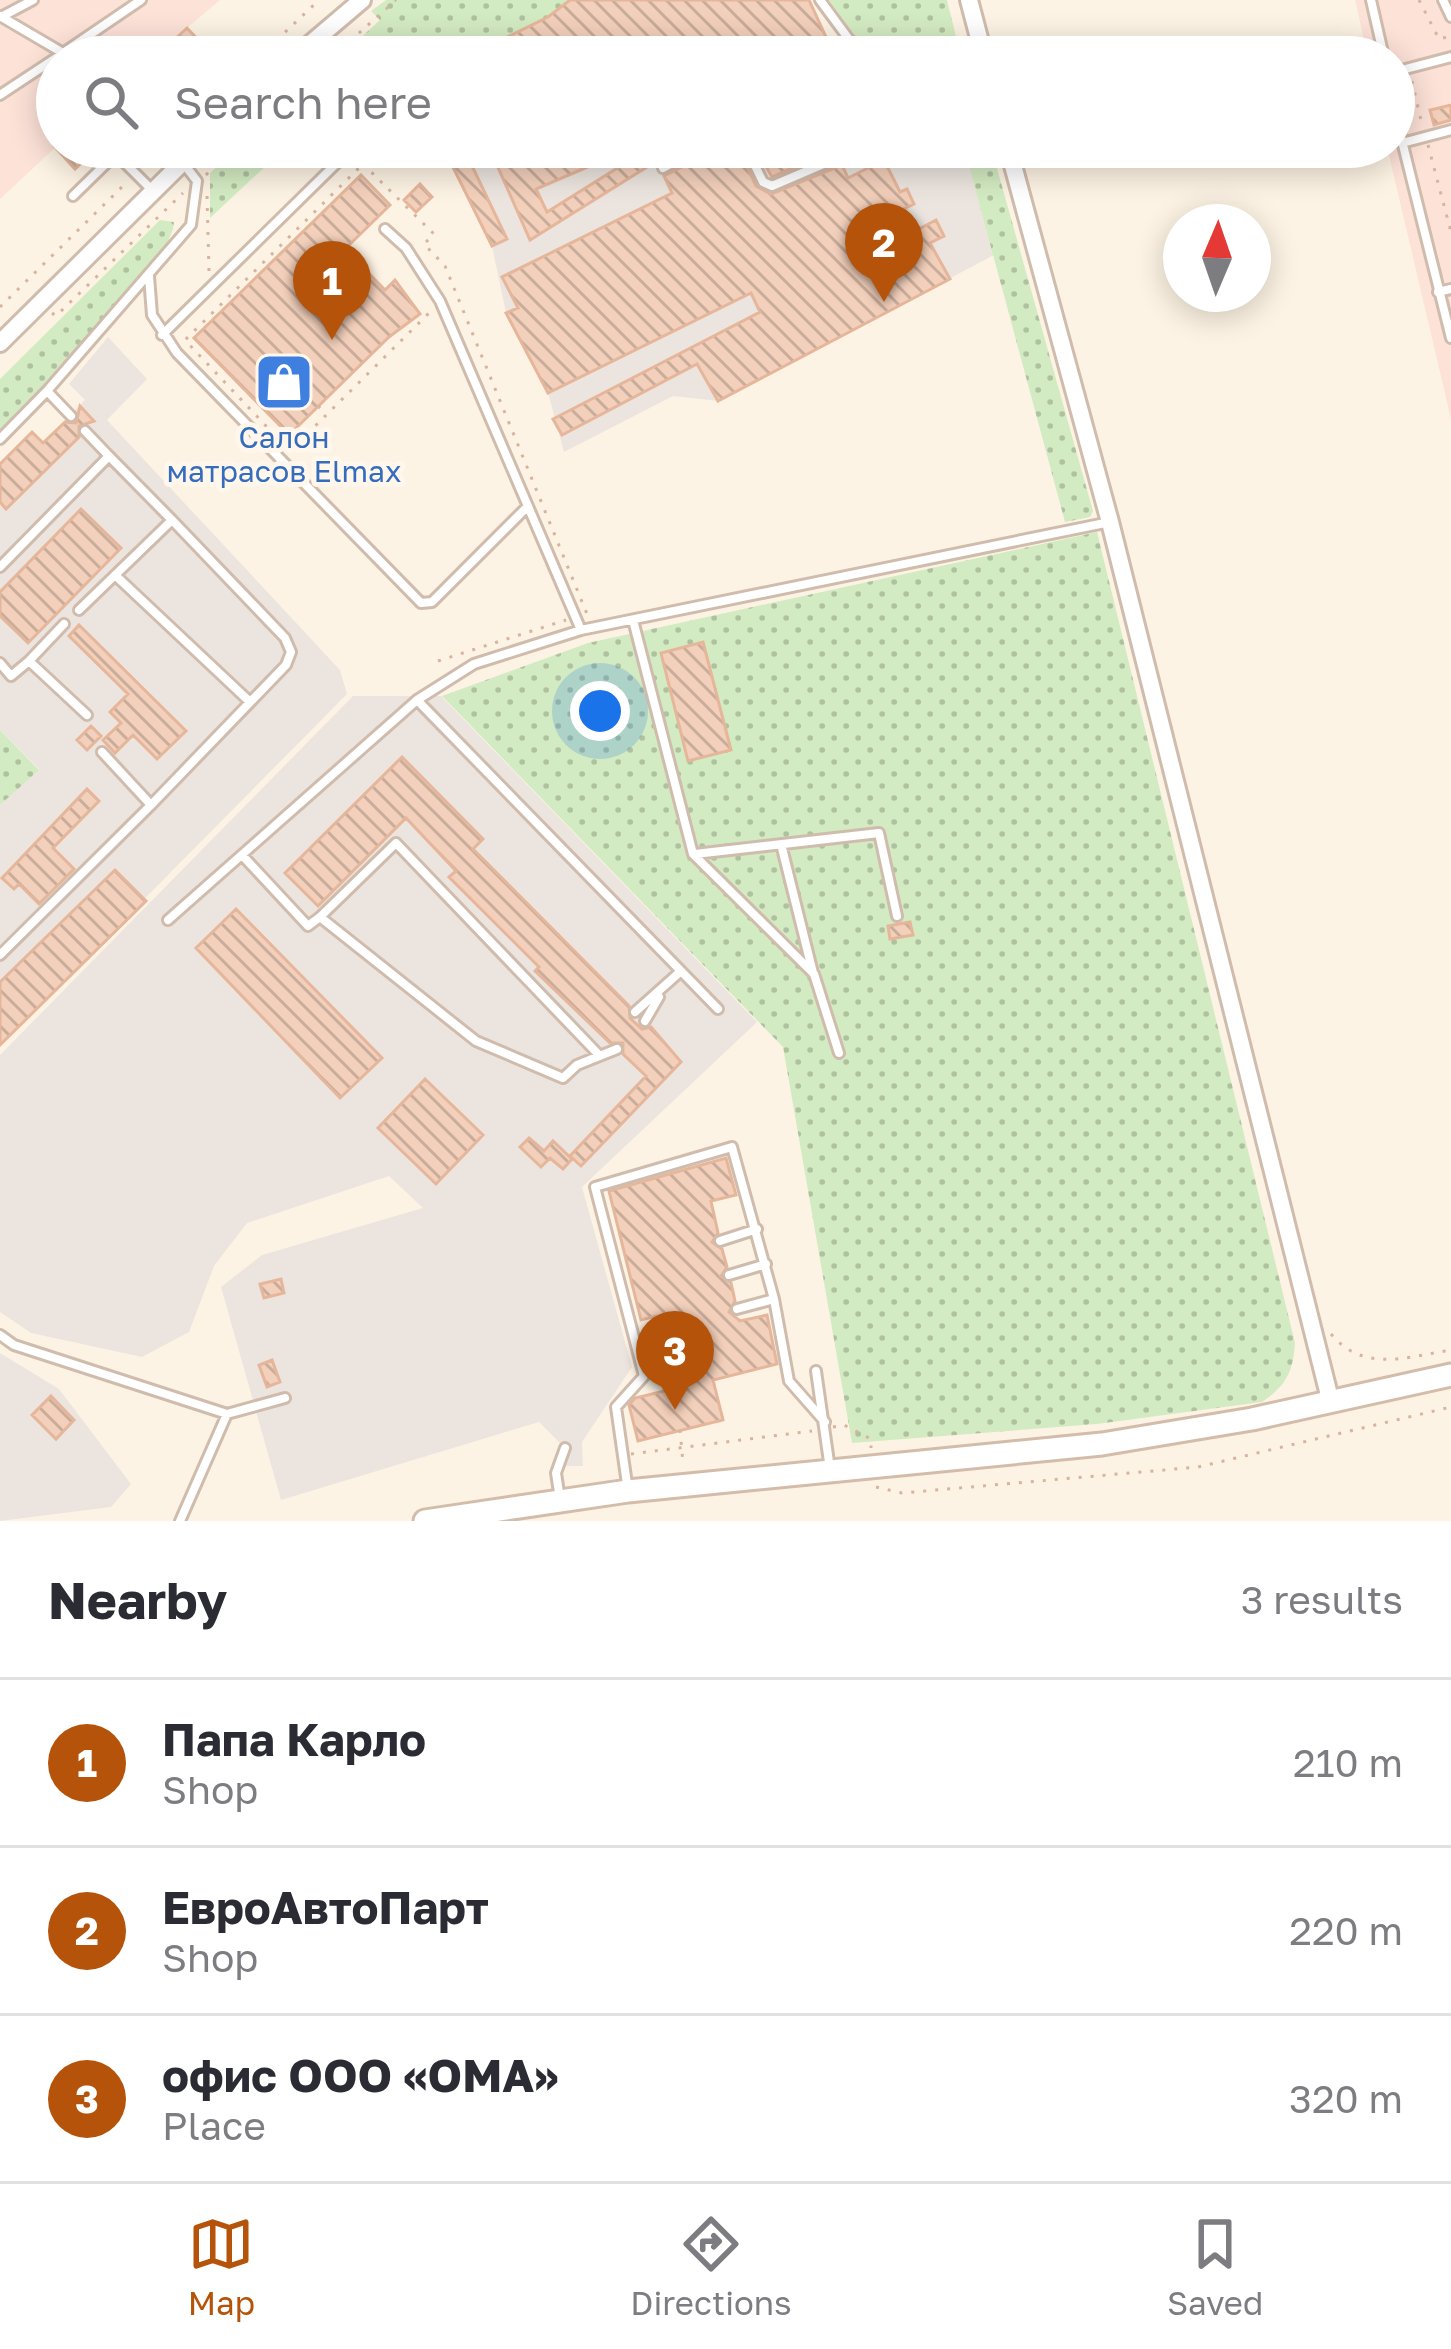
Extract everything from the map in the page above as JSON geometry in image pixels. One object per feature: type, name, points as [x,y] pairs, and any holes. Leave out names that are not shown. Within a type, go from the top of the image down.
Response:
[{"type":"main road","points":[[425,1521],[628,1491],[1102,1444],[1451,1375]]},
{"type":"street","points":[[320,36],[362,0]]},
{"type":"street","points":[[969,0],[978,36]]},
{"type":"street","points":[[0,343],[175,168]]},
{"type":"street","points":[[1014,168],[1110,522],[1331,1402]]},
{"type":"lane","points":[[0,17],[33,0]]},
{"type":"lane","points":[[88,36],[141,0]]},
{"type":"lane","points":[[820,0],[847,36]]},
{"type":"lane","points":[[1371,0],[1379,36]]},
{"type":"lane","points":[[1443,0],[1451,17]]},
{"type":"lane","points":[[0,17],[36,38]]},
{"type":"lane","points":[[1415,66],[1451,57]]},
{"type":"lane","points":[[0,95],[36,71]]},
{"type":"lane","points":[[1415,140],[1451,130]]},
{"type":"lane","points":[[73,196],[102,168]]},
{"type":"lane","points":[[132,168],[152,190]]},
{"type":"lane","points":[[0,439],[191,226],[197,210],[196,180],[187,168]]},
{"type":"lane","points":[[162,335],[332,168]]},
{"type":"lane","points":[[756,168],[763,182],[772,186],[814,168]]},
{"type":"lane","points":[[1408,168],[1451,338]]},
{"type":"lane","points":[[385,229],[422,269],[440,302],[581,631]]},
{"type":"lane","points":[[149,276],[152,315],[162,335],[421,603],[433,602],[528,506]]},
{"type":"lane","points":[[1438,292],[1451,289]]},
{"type":"lane","points":[[47,391],[71,416]]},
{"type":"lane","points":[[0,955],[152,805],[286,665],[291,652],[286,638],[85,431]]},
{"type":"lane","points":[[0,567],[109,456]]},
{"type":"lane","points":[[79,610],[172,520]]},
{"type":"lane","points":[[168,920],[417,700],[474,664],[581,631],[1110,522]]},
{"type":"lane","points":[[115,575],[250,702]]},
{"type":"lane","points":[[633,620],[693,854],[814,974]]},
{"type":"lane","points":[[0,663],[11,676],[64,624]]},
{"type":"lane","points":[[29,661],[87,716]]},
{"type":"lane","points":[[417,700],[718,1009]]},
{"type":"lane","points":[[103,752],[152,805]]},
{"type":"lane","points":[[693,854],[879,833],[896,916]]},
{"type":"lane","points":[[242,855],[308,926],[396,844],[598,1055]]},
{"type":"lane","points":[[781,844],[839,1053]]},
{"type":"lane","points":[[320,916],[476,1041],[563,1078],[598,1055],[617,1049]]},
{"type":"lane","points":[[645,1021],[681,971]]},
{"type":"lane","points":[[635,1012],[663,991]]},
{"type":"lane","points":[[598,1055],[607,1040]]},
{"type":"lane","points":[[628,1491],[616,1407],[644,1376],[595,1187],[732,1147],[766,1264],[789,1381],[825,1425]]},
{"type":"lane","points":[[720,1241],[757,1229]]},
{"type":"lane","points":[[729,1276],[766,1264]]},
{"type":"lane","points":[[737,1309],[774,1299]]},
{"type":"lane","points":[[0,1335],[14,1345],[227,1414],[285,1398]]},
{"type":"lane","points":[[816,1370],[830,1470]]},
{"type":"lane","points":[[180,1521],[227,1414]]},
{"type":"lane","points":[[560,1501],[556,1473],[565,1448]]},
{"type":"path","points":[[281,36],[319,0]]},
{"type":"path","points":[[356,36],[396,0]]},
{"type":"path","points":[[1419,0],[1439,39],[1451,36]]},
{"type":"path","points":[[1415,94],[1451,232]]},
{"type":"path","points":[[0,307],[142,168]]},
{"type":"path","points":[[101,270],[209,168]]},
{"type":"path","points":[[359,168],[185,340],[291,452],[454,288]]},
{"type":"path","points":[[367,168],[395,196]]},
{"type":"path","points":[[206,171],[209,276]]},
{"type":"path","points":[[290,234],[295,239]]},
{"type":"path","points":[[394,332],[402,340]]},
{"type":"path","points":[[319,406],[327,415]]},
{"type":"path","points":[[1326,1323],[1332,1338],[1358,1358],[1387,1361],[1451,1350]]},
{"type":"path","points":[[623,1455],[825,1425]]},
{"type":"path","points":[[680,1430],[683,1463]]},
{"type":"shaded area","points":[[0,0],[220,0],[178,36],[36,36],[36,166],[0,199]]},
{"type":"shaded area","points":[[1355,0],[1451,0],[1451,419],[1392,168],[1415,168],[1415,36],[1363,36]]},
{"type":"shaded area","points":[[453,168],[970,168],[994,255],[718,401],[673,396],[564,452],[548,393],[506,313],[492,246]]},
{"type":"shaded area","points":[[108,337],[147,379],[107,420],[340,670],[347,694],[0,1045],[0,805],[39,769],[0,730],[0,464],[32,432],[44,442],[85,400],[69,384]]},
{"type":"shaded area","points":[[353,696],[441,696],[757,1022],[582,1187],[632,1367],[582,1442],[583,1466],[566,1466],[565,1448],[539,1422],[281,1500],[221,1287],[262,1255],[423,1208],[389,1176],[247,1223],[214,1266],[189,1332],[142,1357],[31,1333],[0,1312],[0,1055]]},
{"type":"shaded area","points":[[0,1353],[59,1389],[131,1484],[111,1507],[0,1521]]},
{"type":"green space","points":[[386,0],[570,0],[513,36],[363,36],[380,20],[371,11]]},
{"type":"green space","points":[[829,0],[947,0],[956,36],[855,36]]},
{"type":"green space","points":[[216,168],[264,168],[210,218],[210,173]]},
{"type":"green space","points":[[970,168],[997,168],[1093,511],[1090,517],[1065,522]]},
{"type":"green space","points":[[160,220],[174,222],[152,267],[0,430],[0,379]]},
{"type":"green space","points":[[1097,532],[1295,1343],[1292,1362],[1282,1384],[1262,1402],[1097,1424],[852,1443],[783,1047],[442,696],[588,643]]},
{"type":"green space","points":[[0,730],[39,770],[0,805]]},
{"type":"building","points":[[570,0],[809,0],[826,36],[510,36]]},
{"type":"building","points":[[1451,105],[1451,120],[1434,125],[1430,110]]},
{"type":"building","points":[[453,168],[473,168],[507,239],[492,246]]},
{"type":"building","points":[[498,168],[585,168],[536,189],[547,212],[617,168],[645,168],[530,240]]},
{"type":"building","points":[[680,168],[748,168],[756,186],[771,194],[835,168],[843,168],[848,178],[868,168],[888,168],[900,192],[907,189],[914,204],[876,222],[887,246],[936,220],[944,236],[930,243],[950,279],[718,401],[697,364],[562,435],[553,419],[760,312],[751,293],[548,393],[506,313],[518,308],[502,277],[672,193],[664,176]]},
{"type":"building","points":[[767,168],[793,168],[772,177]]},
{"type":"building","points":[[361,175],[390,205],[345,249],[385,290],[395,280],[420,314],[389,337],[289,435],[194,338]]},
{"type":"building","points":[[420,184],[432,197],[416,212],[404,200]]},
{"type":"building","points":[[80,406],[94,421],[79,426],[79,437],[6,509],[0,502],[0,464],[32,432],[43,443],[65,422],[76,423]]},
{"type":"building","points":[[81,509],[121,548],[28,643],[0,616],[0,592]]},
{"type":"building","points":[[79,625],[186,731],[157,759],[133,735],[115,753],[103,740],[121,723],[110,712],[128,694],[69,636]]},
{"type":"building","points":[[703,642],[731,750],[688,761],[661,653]]},
{"type":"building","points":[[91,726],[101,736],[87,750],[77,740]]},
{"type":"building","points":[[402,757],[483,839],[473,849],[629,1006],[630,1018],[642,1029],[651,1027],[681,1062],[581,1166],[570,1156],[646,1076],[623,1054],[623,1043],[610,1043],[535,971],[539,967],[449,877],[456,871],[406,818],[318,906],[285,873]]},
{"type":"building","points":[[87,789],[99,801],[53,848],[74,869],[39,904],[19,884],[14,889],[2,878]]},
{"type":"building","points":[[115,870],[146,901],[0,1045],[0,982]]},
{"type":"building","points":[[236,909],[382,1058],[340,1098],[196,948]]},
{"type":"building","points":[[910,922],[913,935],[890,939],[888,926]]},
{"type":"building","points":[[425,1079],[483,1135],[436,1184],[378,1128]]},
{"type":"building","points":[[529,1138],[544,1151],[553,1141],[572,1159],[563,1169],[550,1158],[541,1167],[520,1147]]},
{"type":"building","points":[[726,1158],[736,1195],[711,1201],[718,1233],[712,1242],[722,1249],[727,1267],[721,1276],[731,1283],[735,1301],[729,1312],[740,1321],[767,1315],[777,1364],[713,1380],[723,1420],[638,1441],[629,1405],[635,1398],[673,1389],[656,1316],[641,1320],[609,1191]]},
{"type":"building","points":[[281,1279],[284,1293],[264,1298],[260,1284]]},
{"type":"building","points":[[272,1360],[280,1382],[267,1387],[259,1365]]},
{"type":"building","points":[[51,1396],[74,1420],[56,1439],[32,1415]]},
{"type":"place","name":"ЕвроАвтоПарт","points":[[884,302]]},
{"type":"place","name":"Папа Карло","points":[[332,340]]},
{"type":"place","name":"Салон матрасов Elmax","points":[[284,382]]},
{"type":"place","name":"офис ООО «ОМА»","points":[[675,1410]]}]
